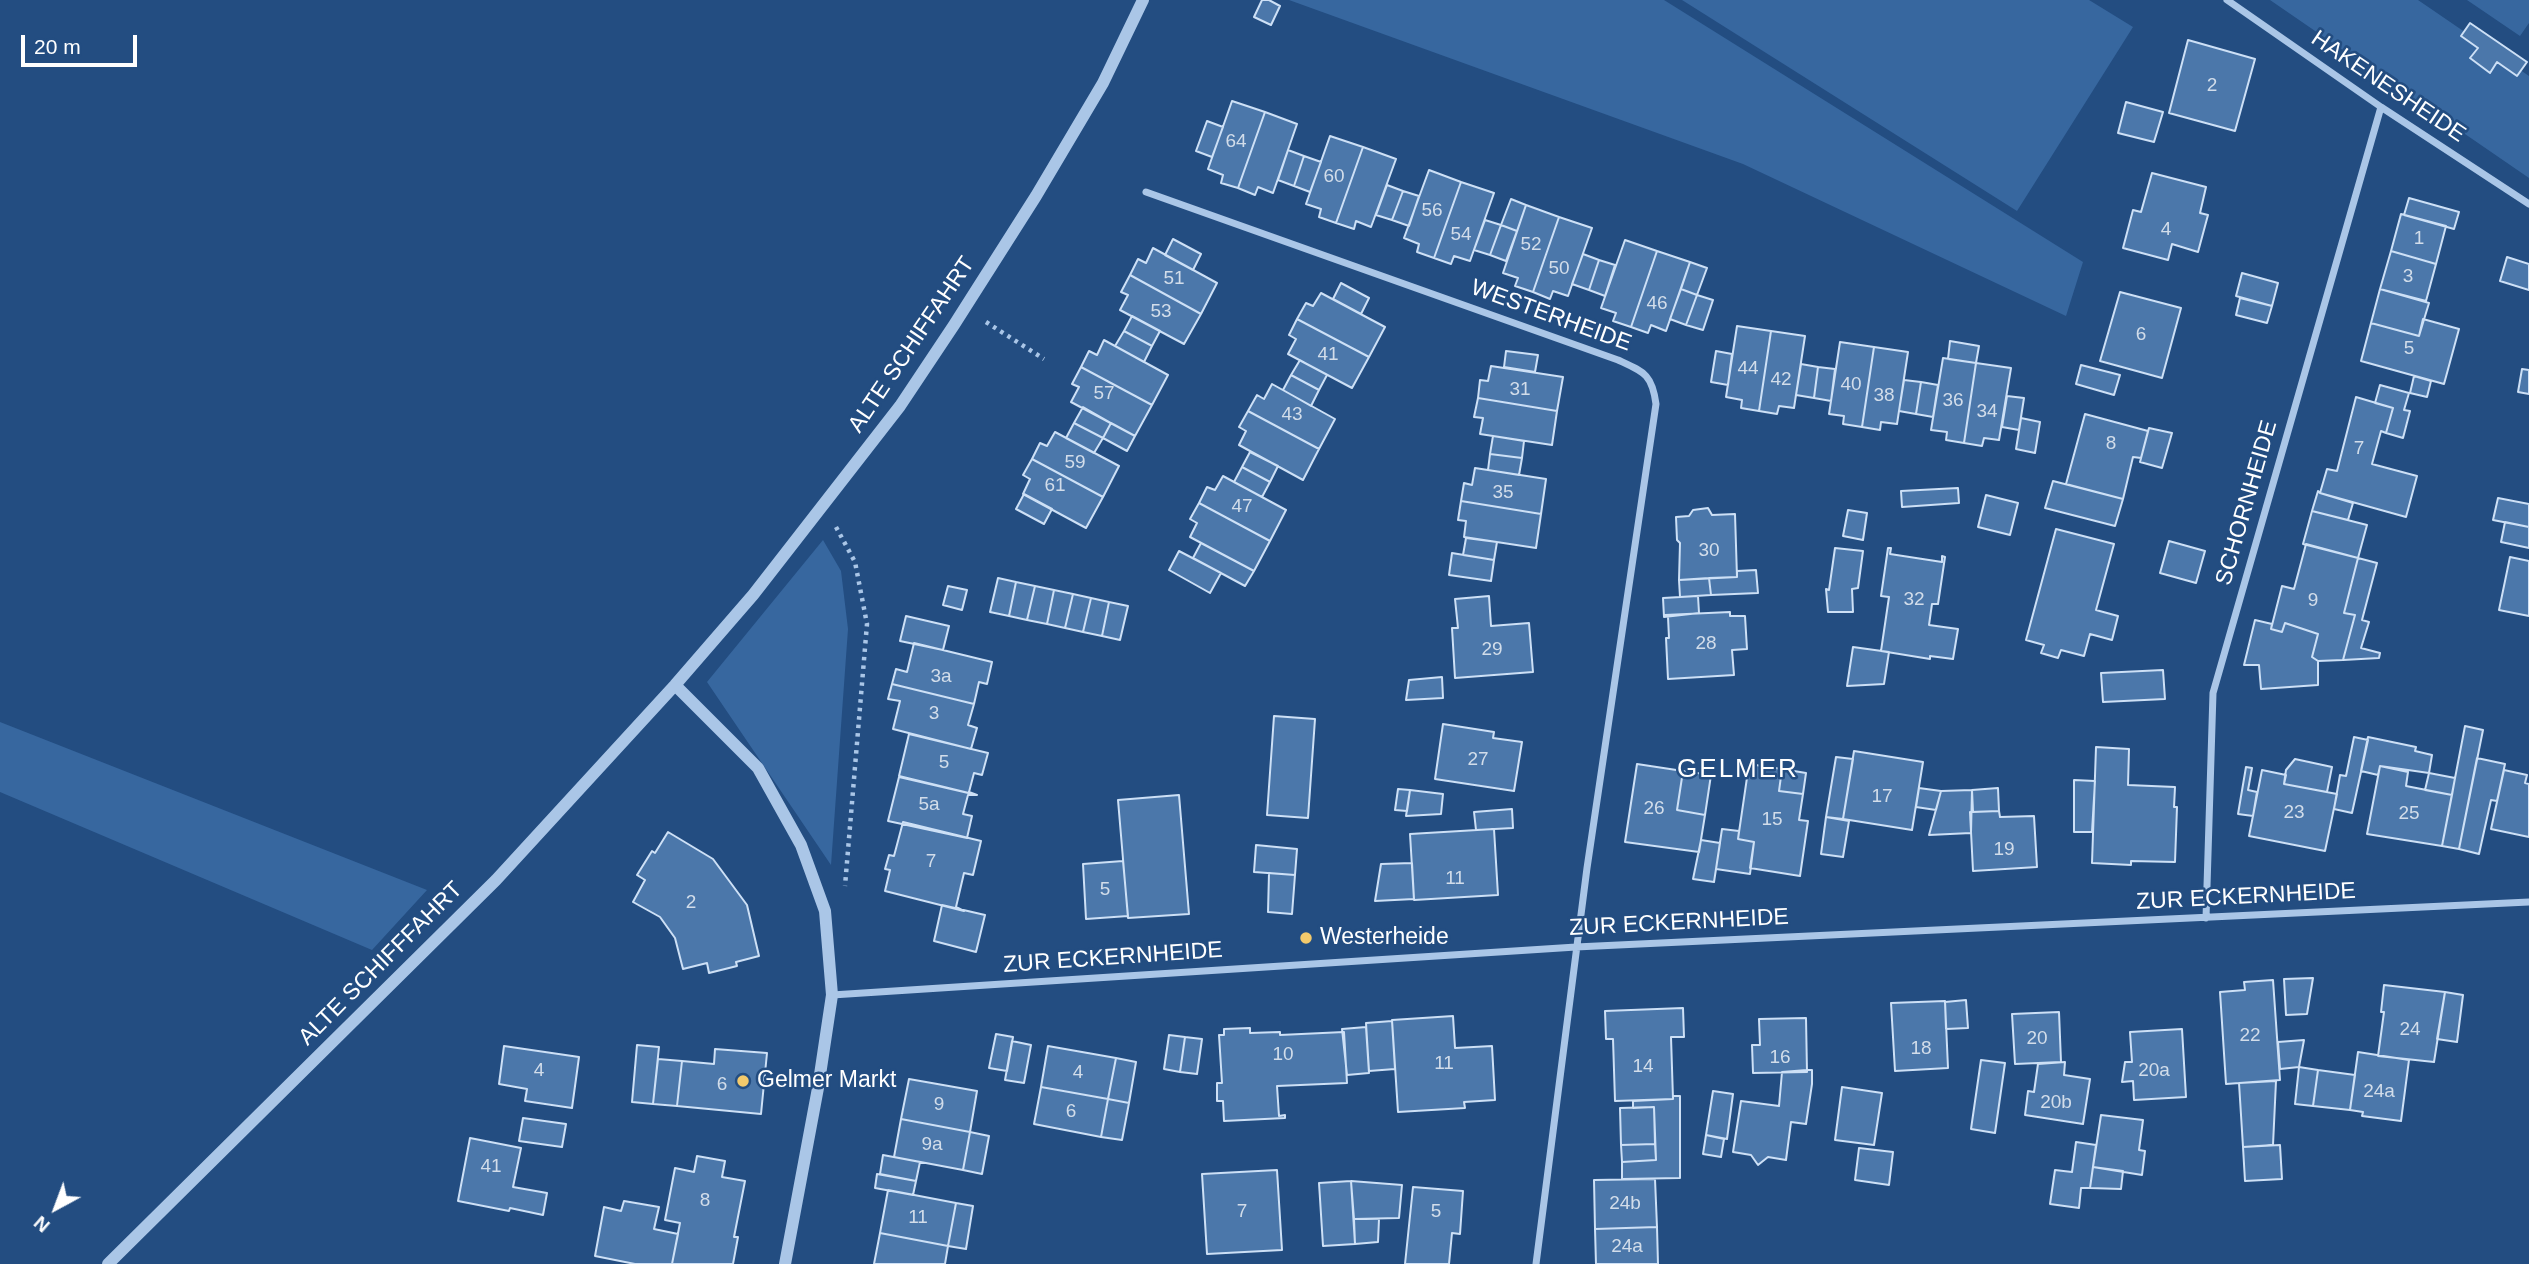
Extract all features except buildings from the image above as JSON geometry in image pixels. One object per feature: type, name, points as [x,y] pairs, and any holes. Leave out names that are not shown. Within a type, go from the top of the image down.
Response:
[{"type":"street","name":"ALTE SCHIFFAHRT","points":[[675,685],[754,595],[900,406],[1036,196],[1103,83],[1143,0]]},
{"type":"street","name":"HAKENESHEIDE","points":[[2227,0],[2381,107],[2529,204]]},
{"type":"street","name":"SCHORNHEIDE","points":[[2206,918],[2213,692],[2381,107]]},
{"type":"street","name":"WESTERHEIDE","points":[[1146,192],[1618,360],[1642,371],[1653,383],[1656,404],[1576,947],[1554,1140],[1536,1264]]},
{"type":"street","points":[[675,685],[758,768],[801,845],[825,911],[832,995],[818,1088],[785,1264]]},
{"type":"street","name":"ALTE SCHIFFFAHRT","points":[[108,1264],[496,880],[675,685]]},
{"type":"street","name":"ZUR ECKERNHEIDE","points":[[832,995],[1576,947],[2529,902]]},
{"type":"path","points":[[965,308],[1044,359]]},
{"type":"path","points":[[824,504],[855,562],[866,624],[845,888]]},
{"type":"shaded area","points":[[1289,0],[1664,0],[2083,262],[2066,316],[1743,164]]},
{"type":"shaded area","points":[[1682,0],[2089,0],[2133,27],[2017,211]]},
{"type":"shaded area","points":[[2270,0],[2418,0],[2529,76],[2529,178]]},
{"type":"shaded area","points":[[2467,0],[2529,0],[2529,23],[2520,36]]},
{"type":"shaded area","points":[[823,540],[841,571],[848,629],[831,865],[707,682]]},
{"type":"shaded area","points":[[0,722],[427,890],[372,950],[0,792]]},
{"type":"place","name":"Westerheide","points":[[1306,938]]},
{"type":"place","name":"Gelmer Markt","points":[[743,1081]]},
{"type":"district","name":"GELMER","points":[[1738,770]]}]
